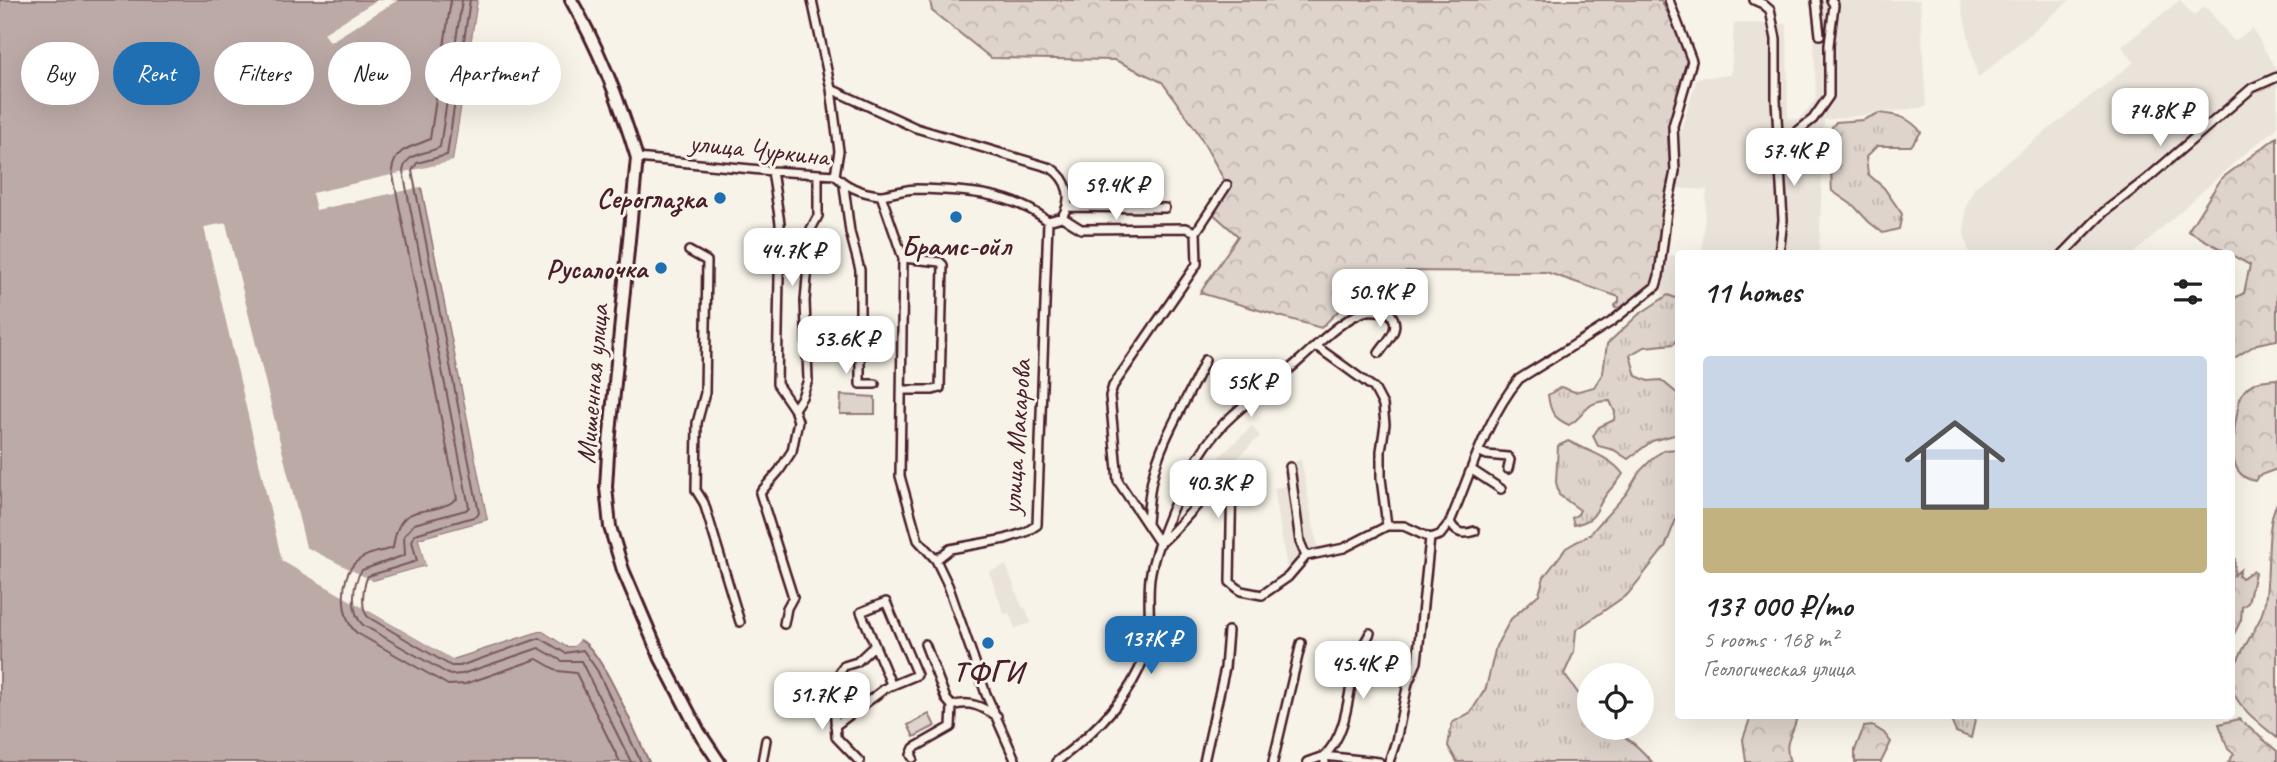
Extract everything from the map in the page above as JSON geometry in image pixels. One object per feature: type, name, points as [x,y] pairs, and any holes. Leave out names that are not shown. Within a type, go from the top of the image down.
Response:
[{"type":"main road","name":"Мишенная улица","points":[[570,0],[609,74],[637,158],[608,454],[606,487],[610,527],[622,570],[662,659],[692,720],[719,762]]},
{"type":"street","points":[[812,0],[831,89],[839,151],[835,175]]},
{"type":"street","points":[[1160,544],[1213,487],[1232,471],[1230,582],[1241,591],[1262,595],[1288,577],[1306,556],[1344,548],[1387,526],[1404,526],[1430,538],[1440,535],[1450,522],[1494,419],[1519,379],[1611,322],[1656,286],[1675,172],[1673,126],[1692,61],[1669,0]]},
{"type":"street","points":[[1754,0],[1770,10]]},
{"type":"street","points":[[1769,0],[1776,39],[1776,111],[1783,220],[1779,250]]},
{"type":"street","points":[[1815,0],[1821,35]]},
{"type":"street","points":[[1780,145],[1813,119],[1829,96],[1829,45],[1834,5],[1831,0]]},
{"type":"street","points":[[2067,250],[2105,212],[2252,89],[2277,77]]},
{"type":"street","points":[[831,89],[916,128],[1051,168],[1062,176],[1069,194],[1068,207],[1062,217]]},
{"type":"street","name":"улица Чуркина","points":[[637,158],[772,172],[835,175],[845,186],[881,195],[897,190],[918,189],[987,195],[1015,201],[1048,220]]},
{"type":"street","points":[[772,172],[780,223],[777,384],[794,409],[798,421],[792,451],[760,493],[793,597],[787,608],[784,624]]},
{"type":"street","points":[[794,409],[808,380],[805,301],[811,229],[818,216],[818,174]]},
{"type":"street","points":[[1160,544],[1118,481],[1110,396],[1113,386],[1197,264],[1196,232],[1227,185]]},
{"type":"street","points":[[845,186],[850,232],[860,270],[860,384],[875,384]]},
{"type":"street","points":[[881,195],[903,258],[900,476],[918,540],[936,560],[948,585],[986,694],[1016,762]]},
{"type":"street","points":[[1068,207],[1165,208]]},
{"type":"street","points":[[1048,220],[1062,217],[1081,229],[1186,228],[1196,232]]},
{"type":"street","name":"улица Макарова","points":[[936,560],[950,549],[1005,539],[1037,525],[1048,220]]},
{"type":"street","points":[[689,251],[707,261],[705,393],[697,423],[696,490],[704,503],[740,622]]},
{"type":"street","points":[[903,258],[940,262],[943,265],[940,388],[903,390]]},
{"type":"street","points":[[1056,762],[1109,715],[1135,677],[1144,657],[1149,629],[1150,576],[1160,544],[1171,512],[1197,460],[1213,436],[1234,414],[1276,382],[1316,346],[1364,312],[1390,313],[1395,320],[1396,328],[1379,353]]},
{"type":"street","points":[[1316,346],[1374,388],[1383,405],[1385,425],[1381,478],[1387,526]]},
{"type":"street","points":[[1147,524],[1155,469],[1178,412],[1190,395],[1205,360]]},
{"type":"street","points":[[1480,452],[1508,457],[1508,469]]},
{"type":"street","points":[[1290,467],[1300,542],[1306,556]]},
{"type":"street","points":[[1472,470],[1501,488]]},
{"type":"street","points":[[1450,522],[1454,530],[1462,534],[1475,531]]},
{"type":"street","points":[[1389,762],[1408,684],[1417,662],[1430,538]]},
{"type":"street","points":[[835,726],[891,684],[861,612],[886,602],[917,676],[884,690]]},
{"type":"street","points":[[1204,762],[1225,668],[1228,631]]},
{"type":"street","points":[[1324,759],[1334,746],[1351,695],[1358,657],[1370,633]]},
{"type":"street","points":[[1273,762],[1301,643]]},
{"type":"street","points":[[913,758],[911,755],[914,748],[951,727],[952,706],[946,699],[925,644]]},
{"type":"street","points":[[860,762],[836,737],[833,683],[844,666],[857,662],[875,645]]},
{"type":"street","points":[[952,706],[961,703],[973,704],[998,716]]},
{"type":"street","points":[[762,762],[766,740]]},
{"type":"street","points":[[1307,762],[1324,759],[1379,762]]},
{"type":"shaded area","points":[[1809,0],[1920,0],[1926,107],[1824,120],[1819,250],[1702,250],[1707,190],[1677,188],[1680,133],[1697,78],[1731,75],[1734,23],[1787,24],[1788,118],[1799,119],[1816,99],[1813,12]]},
{"type":"shaded area","points":[[1960,0],[2070,0],[1978,78]]},
{"type":"shaded area","points":[[2180,0],[2193,16],[2205,6],[2234,41],[2253,29],[2277,72],[2277,128],[2237,160],[2137,250],[1969,250],[1964,234],[1966,206],[1975,187],[2134,62],[2122,46]]},
{"type":"shaded area","points":[[1670,255],[1675,256],[1675,339],[1662,289]]},
{"type":"shaded area","points":[[1252,426],[1260,436],[1204,490],[1208,468]]},
{"type":"shaded area","points":[[1301,459],[1318,550],[1307,553],[1302,541],[1291,464]]},
{"type":"shaded area","points":[[1286,486],[1301,554],[1287,570],[1274,488]]},
{"type":"shaded area","points":[[1006,565],[1031,623],[1015,628],[1009,613],[1004,614],[989,572]]},
{"type":"green space","points":[[930,0],[1661,0],[1682,41],[1689,63],[1669,125],[1671,179],[1653,283],[1637,300],[1615,308],[1619,297],[1546,272],[1406,271],[1386,289],[1373,277],[1321,328],[1200,293],[1238,236],[1210,211],[1227,185],[1197,131],[1162,82],[1115,60],[991,58],[932,11]]},
{"type":"green space","points":[[1879,113],[1903,118],[1921,132],[1911,146],[1877,146],[1866,157],[1868,174],[1884,188],[1902,214],[1899,229],[1883,233],[1854,206],[1832,191],[1831,165],[1825,141],[1836,122],[1863,120]]},
{"type":"green space","points":[[2277,137],[2277,340],[2257,344],[2235,358],[2235,298],[2244,293],[2250,265],[2235,257],[2235,250],[2223,250],[2188,231],[2221,179]]},
{"type":"green space","points":[[1668,295],[1675,298],[1674,344],[1644,347],[1630,355],[1636,376],[1648,381],[1661,380],[1675,392],[1675,435],[1652,441],[1628,459],[1614,450],[1598,446],[1593,436],[1599,427],[1614,420],[1615,412],[1610,401],[1595,403],[1569,425],[1553,413],[1548,395],[1561,387],[1575,392],[1594,387],[1603,373],[1607,344],[1638,315]]},
{"type":"green space","points":[[2277,379],[2277,469],[2258,476],[2255,481],[2245,477],[2235,463],[2235,427],[2242,394],[2249,386],[2260,381]]},
{"type":"green space","points":[[841,395],[875,397],[875,414],[840,414]]},
{"type":"green space","points":[[1568,441],[1605,458],[1623,474],[1604,497],[1593,517],[1574,525],[1572,518],[1580,510],[1559,495],[1556,482],[1558,446]]},
{"type":"green space","points":[[1675,449],[1675,522],[1665,547],[1628,594],[1576,630],[1574,652],[1564,674],[1577,692],[1577,740],[1629,740],[1652,762],[1457,762],[1448,746],[1452,723],[1471,712],[1486,688],[1496,646],[1511,619],[1539,594],[1544,577],[1566,548],[1590,534],[1655,456],[1665,450]]},
{"type":"green space","points":[[2277,503],[2277,738],[2252,717],[2235,696],[2236,662],[2265,604],[2273,514]]},
{"type":"green space","points":[[2240,570],[2238,576],[2242,578],[2253,571],[2255,573],[2248,603],[2242,607],[2241,620],[2235,632],[2235,574]]},
{"type":"green space","points":[[929,714],[935,726],[914,737],[908,725]]},
{"type":"green space","points":[[1750,719],[1797,719],[1787,748],[1790,762],[1746,762],[1743,739]]},
{"type":"green space","points":[[1950,719],[1975,719],[1971,738],[1956,732]]},
{"type":"green space","points":[[2239,719],[2277,751],[2277,762],[2228,762],[2234,754],[2228,749],[2219,724]]},
{"type":"green space","points":[[1873,726],[1891,742],[1881,762],[1855,762],[1855,750],[1864,727]]},
{"type":"water","points":[[0,0],[478,0],[472,42],[425,42],[425,105],[462,105],[453,162],[418,170],[488,520],[419,539],[427,566],[373,581],[370,611],[453,659],[539,631],[566,646],[573,646],[580,640],[589,647],[608,676],[649,762],[0,762]]},
{"type":"pier","points":[[377,0],[398,0],[330,42],[324,33]]},
{"type":"pier","points":[[478,0],[481,0],[475,42],[471,42]]},
{"type":"pier","points":[[462,105],[465,105],[457,162],[423,173],[491,521],[423,541],[430,568],[376,584],[374,609],[453,656],[539,627],[568,643],[577,637],[580,640],[574,646],[566,646],[539,631],[452,659],[282,561],[204,227],[226,223],[306,547],[373,581],[426,566],[419,539],[488,520],[422,187],[316,210],[312,193],[453,161]]},
{"type":"place","name":"Сероглазка","points":[[720,198]]},
{"type":"place","name":"Брамс-ойл","points":[[956,217]]},
{"type":"place","name":"Русалочка","points":[[661,268]]},
{"type":"place","name":"ТФГИ","points":[[988,643]]}]
